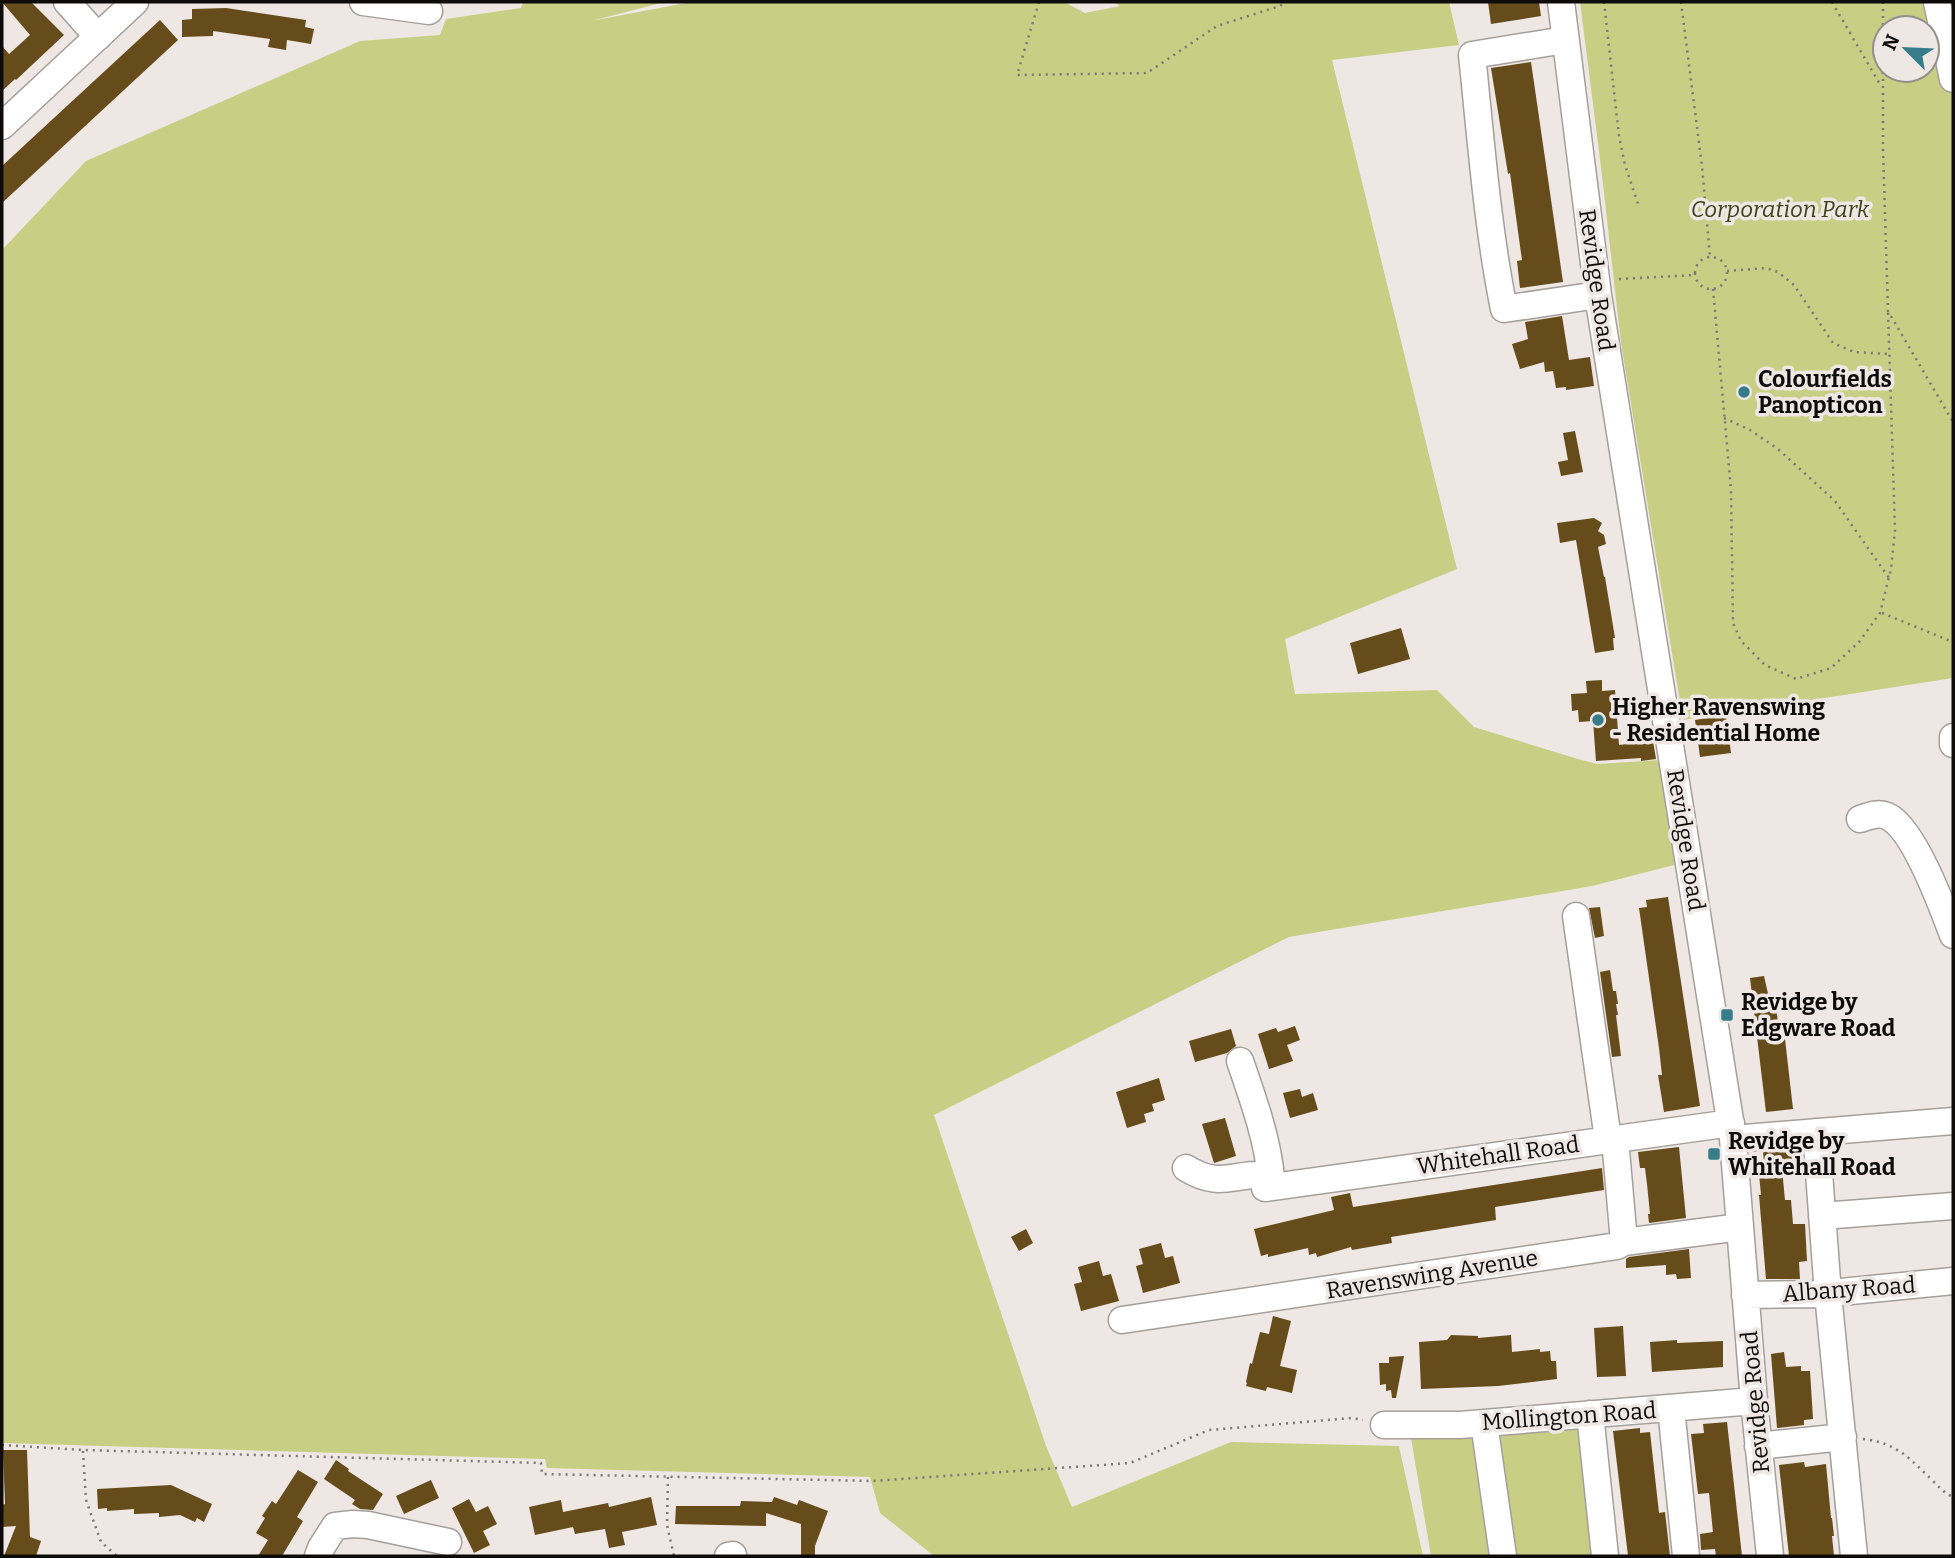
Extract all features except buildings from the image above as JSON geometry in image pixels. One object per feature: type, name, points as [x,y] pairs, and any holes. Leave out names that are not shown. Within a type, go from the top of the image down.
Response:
[{"type":"street","points":[[67,2],[98,37]]},
{"type":"street","points":[[2,126],[135,2]]},
{"type":"street","points":[[363,2],[429,11]]},
{"type":"street","name":"Revidge Road","points":[[1560,2],[1597,288],[1732,1131],[1758,1446],[1770,1556]]},
{"type":"street","points":[[1937,2],[1953,79]]},
{"type":"street","points":[[1565,40],[1472,55],[1491,233],[1504,309],[1597,288]]},
{"type":"street","points":[[1953,737],[1953,744]]},
{"type":"street","points":[[1860,819],[1877,814],[1890,817],[1903,830],[1932,879],[1953,935]]},
{"type":"street","points":[[1576,916],[1611,1139],[1624,1242]]},
{"type":"street","points":[[1240,1061],[1258,1115],[1269,1161],[1271,1184]]},
{"type":"street","name":"Whitehall Road","points":[[1186,1168],[1204,1178],[1224,1179],[1263,1174],[1271,1184],[1611,1139],[1732,1131],[1816,1132],[1953,1121]]},
{"type":"street","points":[[1816,1132],[1828,1294],[1854,1556]]},
{"type":"street","points":[[1822,1216],[1953,1206]]},
{"type":"street","name":"Ravenswing Avenue","points":[[1122,1320],[1617,1246],[1624,1242],[1740,1227]]},
{"type":"street","name":"Albany Road","points":[[1745,1295],[1828,1294],[1953,1281]]},
{"type":"street","name":"Mollington Road","points":[[1384,1425],[1460,1425],[1754,1401]]},
{"type":"street","points":[[1671,1408],[1686,1556]]},
{"type":"street","points":[[1590,1414],[1605,1556]]},
{"type":"street","points":[[1484,1423],[1503,1556]]},
{"type":"street","points":[[1758,1446],[1843,1437]]},
{"type":"street","points":[[318,1556],[335,1526],[353,1524],[448,1542]]},
{"type":"path","points":[[1039,2],[1017,75],[1147,73],[1217,26],[1280,6],[1285,2]]},
{"type":"path","points":[[1604,2],[1619,136],[1639,207]]},
{"type":"path","points":[[1681,2],[1702,166],[1710,257]]},
{"type":"path","points":[[1832,2],[1883,89]]},
{"type":"path","points":[[1713,289],[1731,490],[1733,623],[1741,641],[1765,665],[1796,679],[1831,668],[1859,642],[1880,613],[1891,569],[1895,530],[1883,2]]},
{"type":"path","points":[[1710,257],[1720,260],[1727,271],[1723,284],[1713,289],[1700,284],[1696,275],[1701,261],[1710,257]]},
{"type":"path","points":[[1727,271],[1766,268],[1778,272],[1794,285],[1833,344],[1854,352],[1889,354]]},
{"type":"path","points":[[1597,288],[1696,275]]},
{"type":"path","points":[[1888,311],[1953,422]]},
{"type":"path","points":[[1724,418],[1751,430],[1778,449],[1835,501],[1889,578]]},
{"type":"path","points":[[1880,613],[1953,642]]},
{"type":"path","points":[[2,1445],[83,1450],[541,1463],[542,1474],[873,1481],[1130,1463],[1209,1430],[1352,1418],[1384,1425]]},
{"type":"path","points":[[1843,1437],[1870,1439],[1891,1445],[1903,1452],[1939,1489],[1953,1497]]},
{"type":"path","points":[[83,1450],[86,1500],[101,1542],[117,1556]]},
{"type":"path","points":[[668,1477],[667,1525],[674,1556]]},
{"type":"green space","points":[[523,2],[665,2],[591,21],[691,2],[1064,2],[1085,13],[1120,6],[1114,2],[1449,2],[1459,45],[1332,60],[1457,569],[1285,639],[1295,694],[1437,690],[1474,727],[1597,764],[1662,760],[1678,864],[1592,886],[1289,937],[934,1115],[1046,1446],[1072,1507],[1231,1442],[1399,1446],[1423,1556],[934,1556],[880,1513],[870,1477],[547,1468],[545,1459],[2,1443],[2,250],[86,161],[360,41],[440,35],[446,19],[521,8]]},
{"type":"green space","name":"Corporation Park","points":[[1580,2],[1953,2],[1953,678],[1683,720],[1621,343]]},
{"type":"green space","points":[[1577,1425],[1592,1556],[1431,1556],[1411,1438]]},
{"type":"place","name":"Colourfields Panopticon","points":[[1744,392]]},
{"type":"place","name":"Higher Ravenswing - Residential Home","points":[[1598,720]]},
{"type":"place","name":"Revidge by Edgware Road","points":[[1727,1015]]},
{"type":"place","name":"Revidge by Whitehall Road","points":[[1714,1154]]}]
